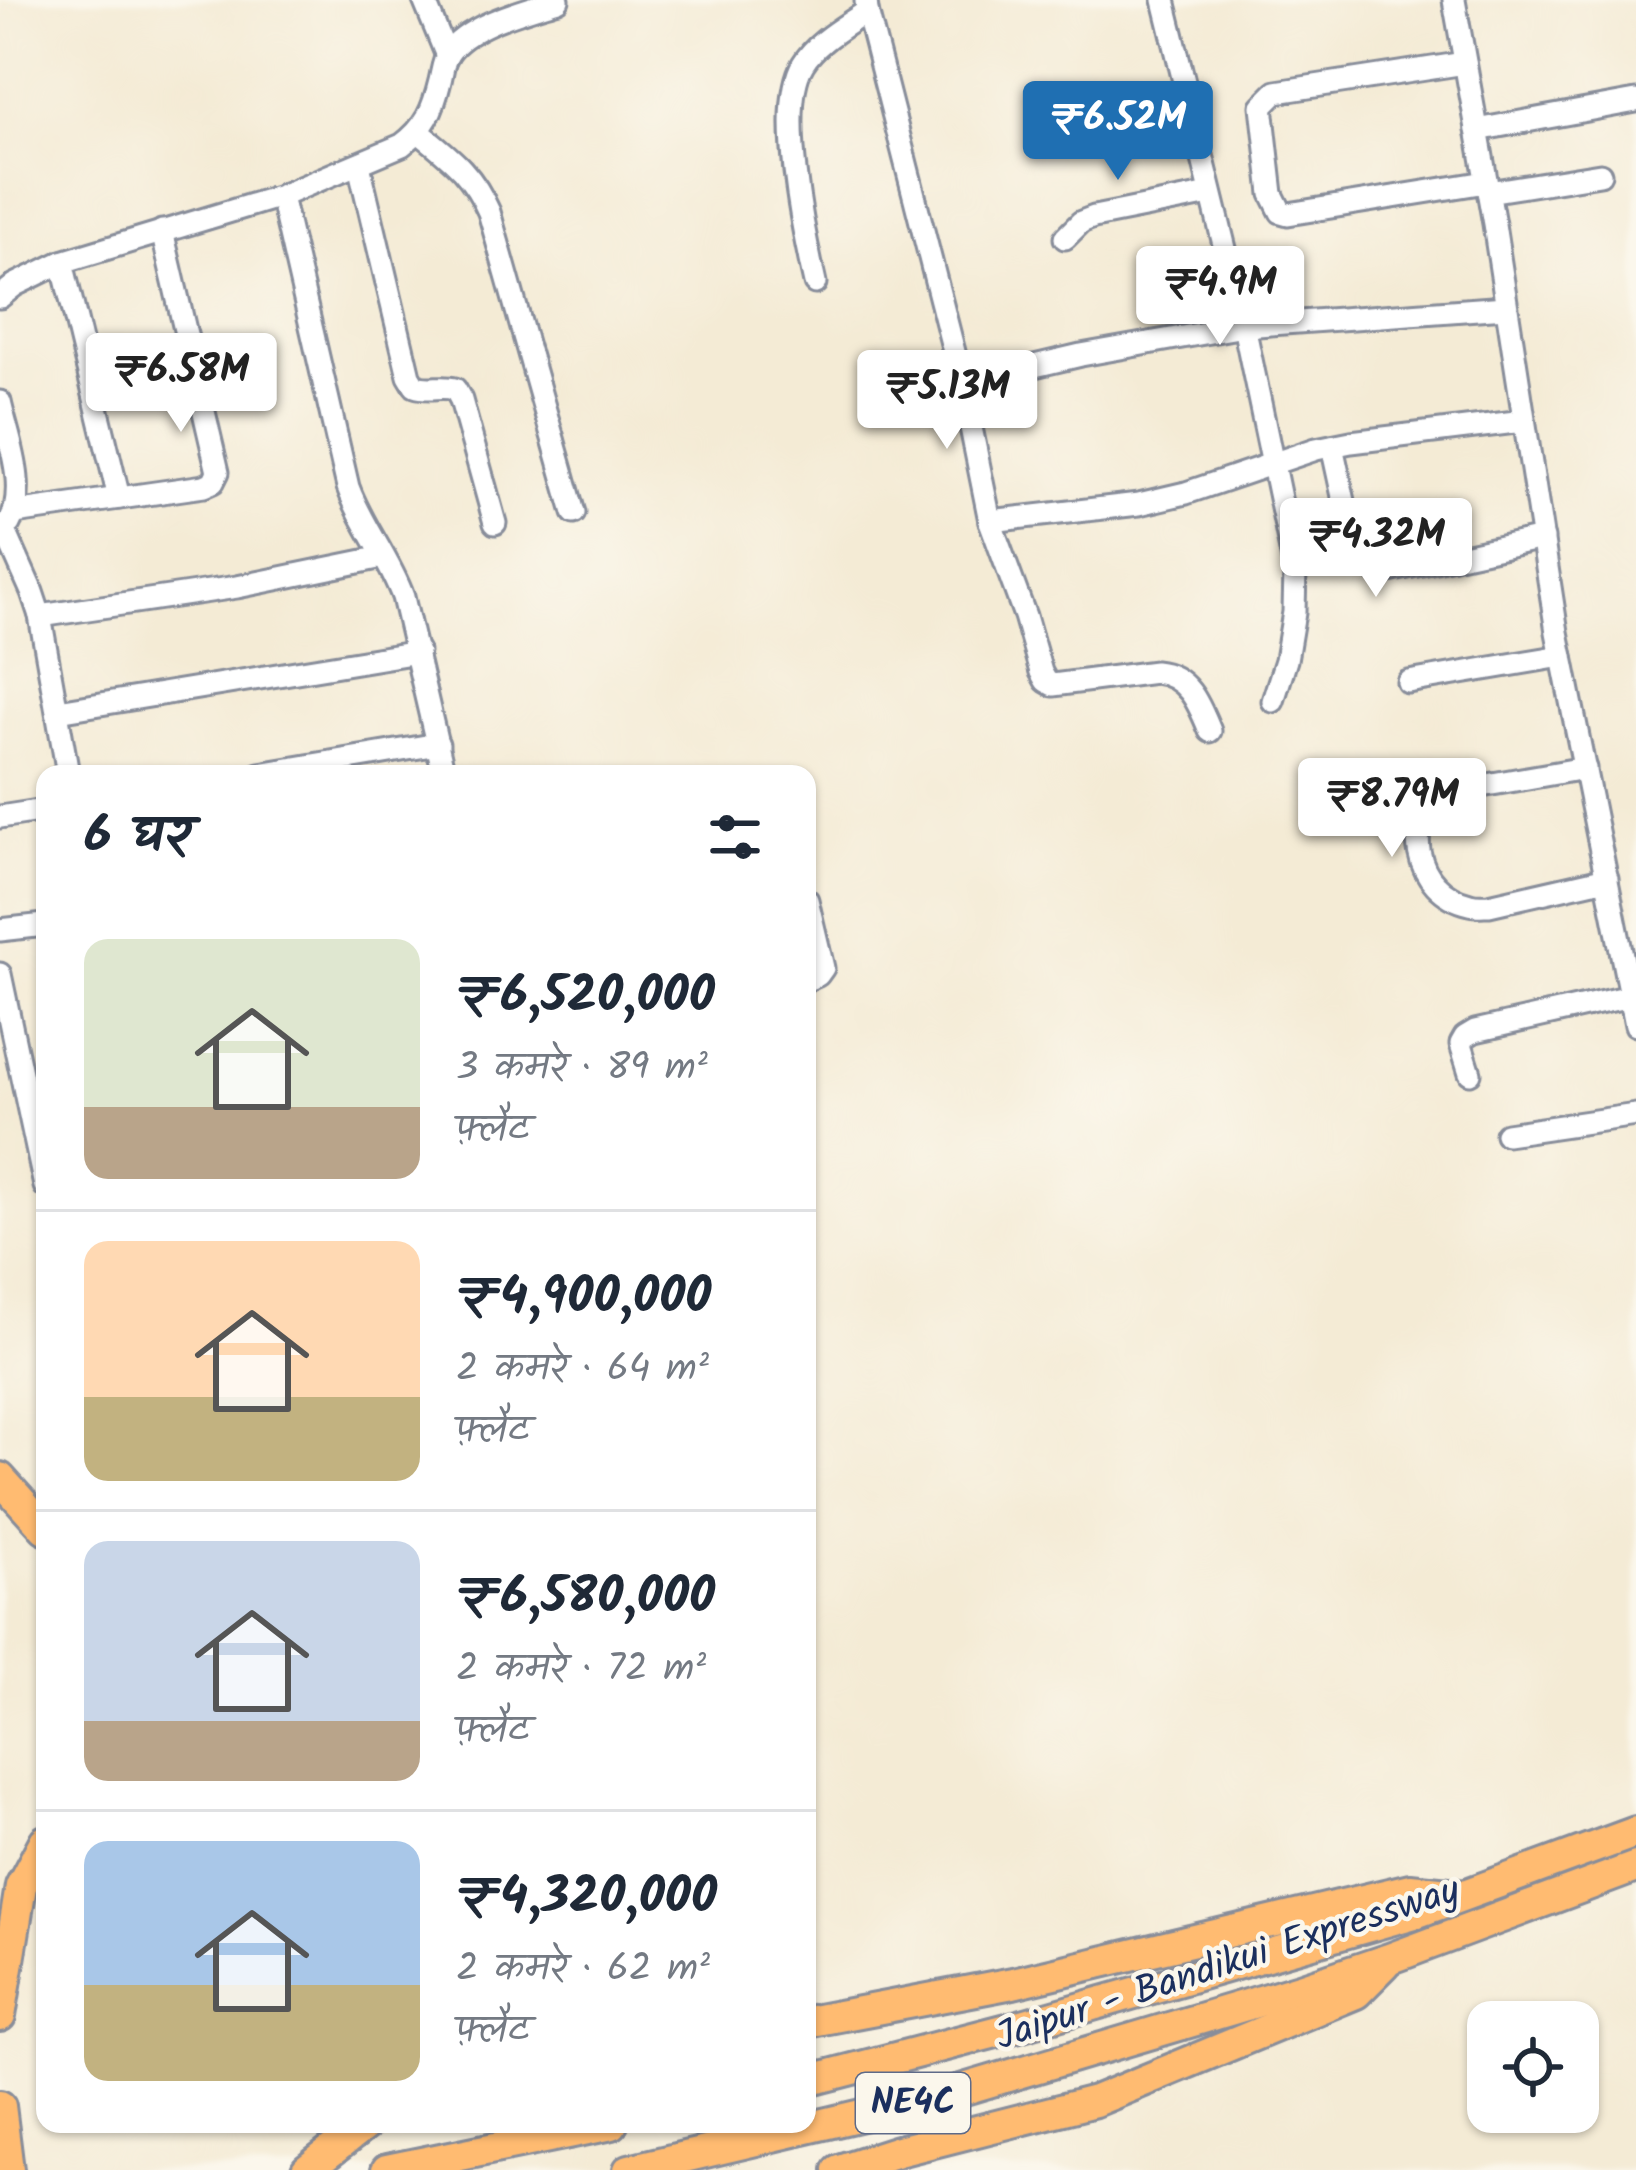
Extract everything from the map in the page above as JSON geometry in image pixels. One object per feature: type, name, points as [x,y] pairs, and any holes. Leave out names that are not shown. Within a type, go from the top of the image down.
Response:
[{"type":"highway","points":[[0,1478],[36,1518]]},
{"type":"highway","name":"Jaipur - Bandikui Expressway","points":[[816,2079],[1418,1912],[1636,1832]]},
{"type":"highway","points":[[0,2016],[21,1886],[36,1858]]},
{"type":"highway","name":"Jaipur - Bandikui Expressway","points":[[816,2126],[934,2098],[1389,1960],[1636,1868]]},
{"type":"highway","points":[[816,2020],[1013,1983],[1409,1889],[1466,1894]]},
{"type":"highway","points":[[839,2170],[1095,2101],[1356,1994],[1389,1960]]},
{"type":"highway","points":[[0,2106],[8,2170]]},
{"type":"highway","points":[[307,2170],[354,2133]]},
{"type":"highway","points":[[387,2170],[568,2133]]},
{"type":"highway","name":"Jaipur - Bandikui Expressway","points":[[628,2170],[785,2133]]},
{"type":"street","points":[[424,0],[447,56]]},
{"type":"street","points":[[0,297],[62,262],[281,196],[402,145],[419,132],[434,106],[447,56],[466,37],[558,0]]},
{"type":"street","points":[[1164,0],[1244,326],[1295,570],[1286,660],[1273,701]]},
{"type":"street","points":[[1454,0],[1562,656],[1636,1025]]},
{"type":"street","points":[[815,284],[795,188],[797,79],[803,63],[819,46],[867,5],[962,383],[990,521],[1046,681],[1053,686],[1167,673],[1194,694],[1210,731]]},
{"type":"street","points":[[1465,64],[1276,92],[1262,106],[1272,194],[1281,212],[1600,174]]},
{"type":"street","points":[[1477,130],[1636,101]]},
{"type":"street","points":[[419,132],[462,166],[489,212],[574,513]]},
{"type":"street","points":[[359,165],[409,376],[415,386],[424,389],[455,389],[494,523]]},
{"type":"street","points":[[1065,238],[1081,222],[1094,218],[1210,194]]},
{"type":"street","points":[[281,196],[348,487],[358,515],[396,577],[442,765]]},
{"type":"street","points":[[7,526],[118,497],[213,482],[218,472],[162,231]]},
{"type":"street","points":[[62,262],[118,497]]},
{"type":"street","points":[[962,383],[1244,326],[1506,307]]},
{"type":"street","points":[[0,402],[18,496],[7,526],[40,616],[67,765]]},
{"type":"street","points":[[990,521],[1139,504],[1332,446],[1524,421]]},
{"type":"street","points":[[1332,446],[1354,547],[1370,569],[1384,572],[1543,538]]},
{"type":"street","points":[[40,616],[237,586],[383,557]]},
{"type":"street","points":[[58,710],[418,652]]},
{"type":"street","points":[[1408,682],[1562,656]]},
{"type":"street","points":[[313,765],[438,744]]},
{"type":"street","points":[[1585,768],[1452,790],[1438,797],[1424,814],[1417,834],[1420,856],[1432,881],[1470,904],[1489,905],[1606,878]]},
{"type":"street","points":[[0,817],[36,811]]},
{"type":"street","points":[[0,930],[36,927]]},
{"type":"street","points":[[816,938],[823,968],[816,976]]},
{"type":"street","points":[[0,974],[36,1144]]},
{"type":"street","points":[[1470,1072],[1461,1045],[1475,1031],[1630,996]]},
{"type":"street","points":[[1506,1134],[1636,1115]]}]
